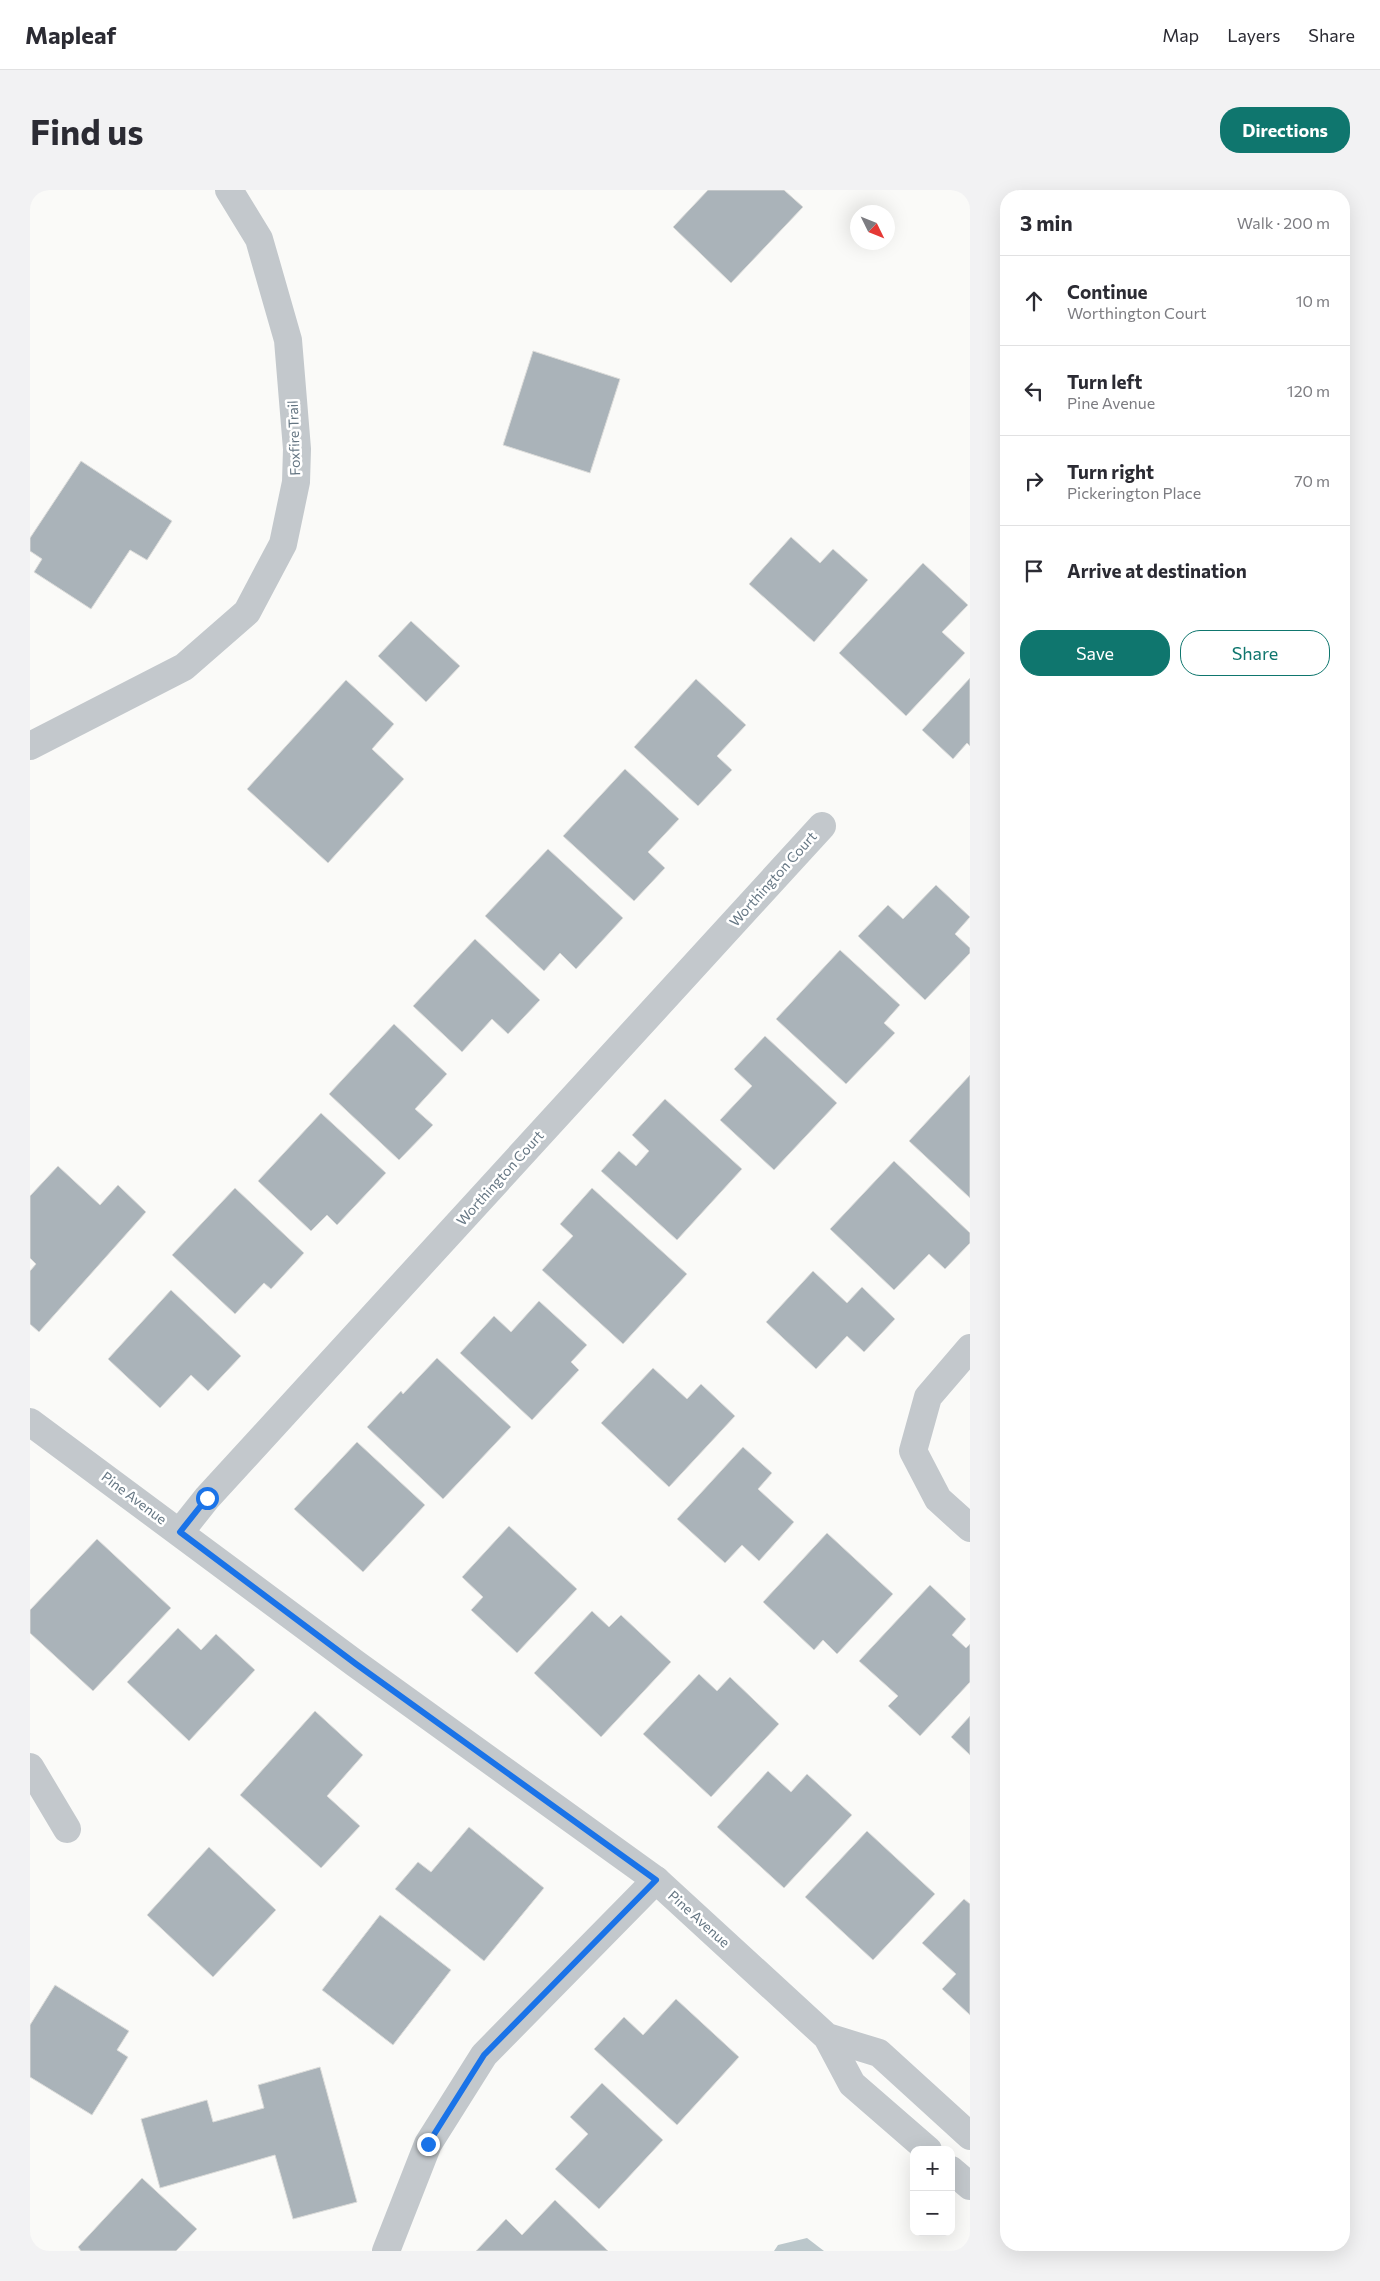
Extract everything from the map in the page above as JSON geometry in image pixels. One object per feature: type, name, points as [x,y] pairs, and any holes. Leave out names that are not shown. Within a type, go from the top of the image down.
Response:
[{"type":"street","name":"Foxfire Trail","points":[[30,746],[184,667],[247,612],[283,544],[296,482],[297,449],[288,340],[259,240],[229,190]]},
{"type":"street","name":"Worthington Court","points":[[180,1532],[207,1498],[822,826]]},
{"type":"street","points":[[970,1348],[928,1397],[912,1451],[938,1499],[970,1528]]},
{"type":"street","name":"Pine Avenue","points":[[30,1422],[356,1664],[656,1880],[827,2037],[852,2084],[923,2146]]},
{"type":"street","points":[[30,1767],[67,1828]]},
{"type":"street","points":[[386,2251],[428,2144],[484,2055],[656,1880]]},
{"type":"street","name":"Pine Avenue","points":[[827,2037],[879,2053],[970,2136]]},
{"type":"street","points":[[955,2173],[970,2186]]},
{"type":"shaded area","points":[[807,2238],[824,2251],[774,2251],[778,2245]]},
{"type":"building","points":[[708,190],[784,190],[803,207],[731,283],[673,227]]},
{"type":"building","points":[[533,351],[620,379],[590,473],[503,445]]},
{"type":"building","points":[[81,461],[172,521],[147,560],[130,550],[91,609],[34,572],[42,559],[30,551],[30,538]]},
{"type":"building","points":[[791,537],[820,563],[833,549],[868,580],[814,642],[749,584]]},
{"type":"building","points":[[923,563],[968,605],[942,632],[965,653],[906,716],[839,653]]},
{"type":"building","points":[[411,621],[460,666],[426,702],[378,656]]},
{"type":"building","points":[[970,678],[970,746],[967,743],[953,759],[922,730]]},
{"type":"building","points":[[696,679],[746,725],[717,756],[732,770],[698,806],[634,747]]},
{"type":"building","points":[[346,680],[394,724],[372,749],[404,779],[328,863],[247,789]]},
{"type":"building","points":[[625,769],[679,819],[648,852],[665,868],[634,901],[563,836]]},
{"type":"building","points":[[548,849],[623,918],[576,969],[560,953],[544,971],[485,916]]},
{"type":"building","points":[[936,885],[970,917],[955,934],[970,948],[970,953],[925,1000],[858,936],[888,905],[903,919]]},
{"type":"building","points":[[475,939],[540,1000],[508,1034],[492,1019],[462,1052],[413,1006]]},
{"type":"building","points":[[840,950],[900,1005],[884,1023],[895,1033],[846,1084],[776,1019]]},
{"type":"building","points":[[394,1024],[447,1074],[415,1109],[433,1125],[399,1160],[329,1094]]},
{"type":"building","points":[[765,1036],[837,1103],[774,1170],[720,1120],[752,1086],[734,1069]]},
{"type":"building","points":[[970,1075],[970,1198],[909,1141]]},
{"type":"building","points":[[665,1099],[742,1169],[677,1240],[601,1171],[619,1151],[636,1166],[649,1151],[632,1135]]},
{"type":"building","points":[[321,1113],[386,1173],[337,1225],[327,1215],[311,1231],[258,1181]]},
{"type":"building","points":[[894,1161],[970,1233],[970,1243],[945,1269],[929,1254],[894,1290],[830,1229]]},
{"type":"building","points":[[58,1166],[100,1205],[118,1185],[146,1212],[39,1332],[30,1324],[30,1271],[36,1264],[30,1258],[30,1196]]},
{"type":"building","points":[[235,1188],[304,1253],[271,1289],[264,1283],[235,1314],[172,1255]]},
{"type":"building","points":[[592,1188],[687,1274],[623,1344],[542,1270],[573,1236],[560,1224]]},
{"type":"building","points":[[813,1271],[847,1303],[862,1287],[895,1319],[864,1352],[847,1336],[816,1369],[766,1322]]},
{"type":"building","points":[[171,1290],[241,1356],[208,1391],[191,1375],[160,1408],[108,1359]]},
{"type":"building","points":[[539,1301],[587,1345],[571,1362],[579,1370],[532,1420],[460,1353],[494,1316],[511,1332]]},
{"type":"building","points":[[437,1358],[511,1427],[443,1499],[367,1427],[401,1391],[403,1394]]},
{"type":"building","points":[[653,1368],[687,1399],[701,1384],[735,1416],[669,1487],[601,1423]]},
{"type":"building","points":[[357,1442],[425,1505],[363,1572],[294,1509]]},
{"type":"building","points":[[743,1447],[772,1473],[758,1489],[794,1522],[759,1561],[742,1545],[725,1563],[677,1519]]},
{"type":"building","points":[[509,1526],[577,1589],[517,1653],[471,1610],[483,1597],[462,1577]]},
{"type":"building","points":[[827,1533],[893,1594],[837,1654],[823,1640],[814,1650],[763,1602]]},
{"type":"building","points":[[97,1539],[171,1608],[93,1691],[30,1633],[30,1610]]},
{"type":"building","points":[[930,1585],[966,1619],[952,1635],[966,1648],[970,1644],[970,1682],[920,1736],[888,1706],[898,1696],[859,1661]]},
{"type":"building","points":[[592,1611],[609,1627],[621,1615],[671,1662],[601,1737],[534,1673]]},
{"type":"building","points":[[178,1628],[201,1650],[216,1634],[255,1670],[189,1741],[127,1682]]},
{"type":"building","points":[[699,1674],[717,1691],[730,1677],[779,1724],[711,1797],[643,1734]]},
{"type":"building","points":[[315,1711],[363,1755],[327,1796],[360,1826],[321,1868],[240,1795]]},
{"type":"building","points":[[970,1716],[970,1755],[951,1737]]},
{"type":"building","points":[[768,1771],[791,1792],[807,1774],[852,1815],[784,1888],[717,1827]]},
{"type":"building","points":[[469,1827],[544,1888],[484,1961],[395,1889],[418,1862],[431,1872]]},
{"type":"building","points":[[867,1831],[935,1894],[873,1960],[805,1897]]},
{"type":"building","points":[[209,1847],[276,1910],[213,1977],[147,1915]]},
{"type":"building","points":[[964,1899],[970,1904],[970,2015],[942,1989],[956,1974],[922,1943]]},
{"type":"building","points":[[380,1915],[451,1970],[393,2045],[322,1990]]},
{"type":"building","points":[[55,1985],[129,2031],[117,2050],[128,2057],[92,2115],[30,2077],[30,2025]]},
{"type":"building","points":[[676,1999],[739,2057],[677,2125],[594,2049],[624,2017],[643,2035]]},
{"type":"building","points":[[320,2067],[357,2202],[293,2219],[275,2155],[160,2188],[141,2119],[207,2100],[213,2122],[264,2108],[258,2085]]},
{"type":"building","points":[[602,2083],[663,2140],[599,2209],[555,2169],[588,2134],[570,2117]]},
{"type":"building","points":[[142,2178],[197,2229],[176,2251],[81,2251],[78,2247]]},
{"type":"building","points":[[555,2200],[608,2251],[476,2251],[506,2219],[522,2235]]},
{"type":"route","points":[[207,1498],[180,1532],[356,1664],[656,1880],[484,2055],[428,2144]]}]
